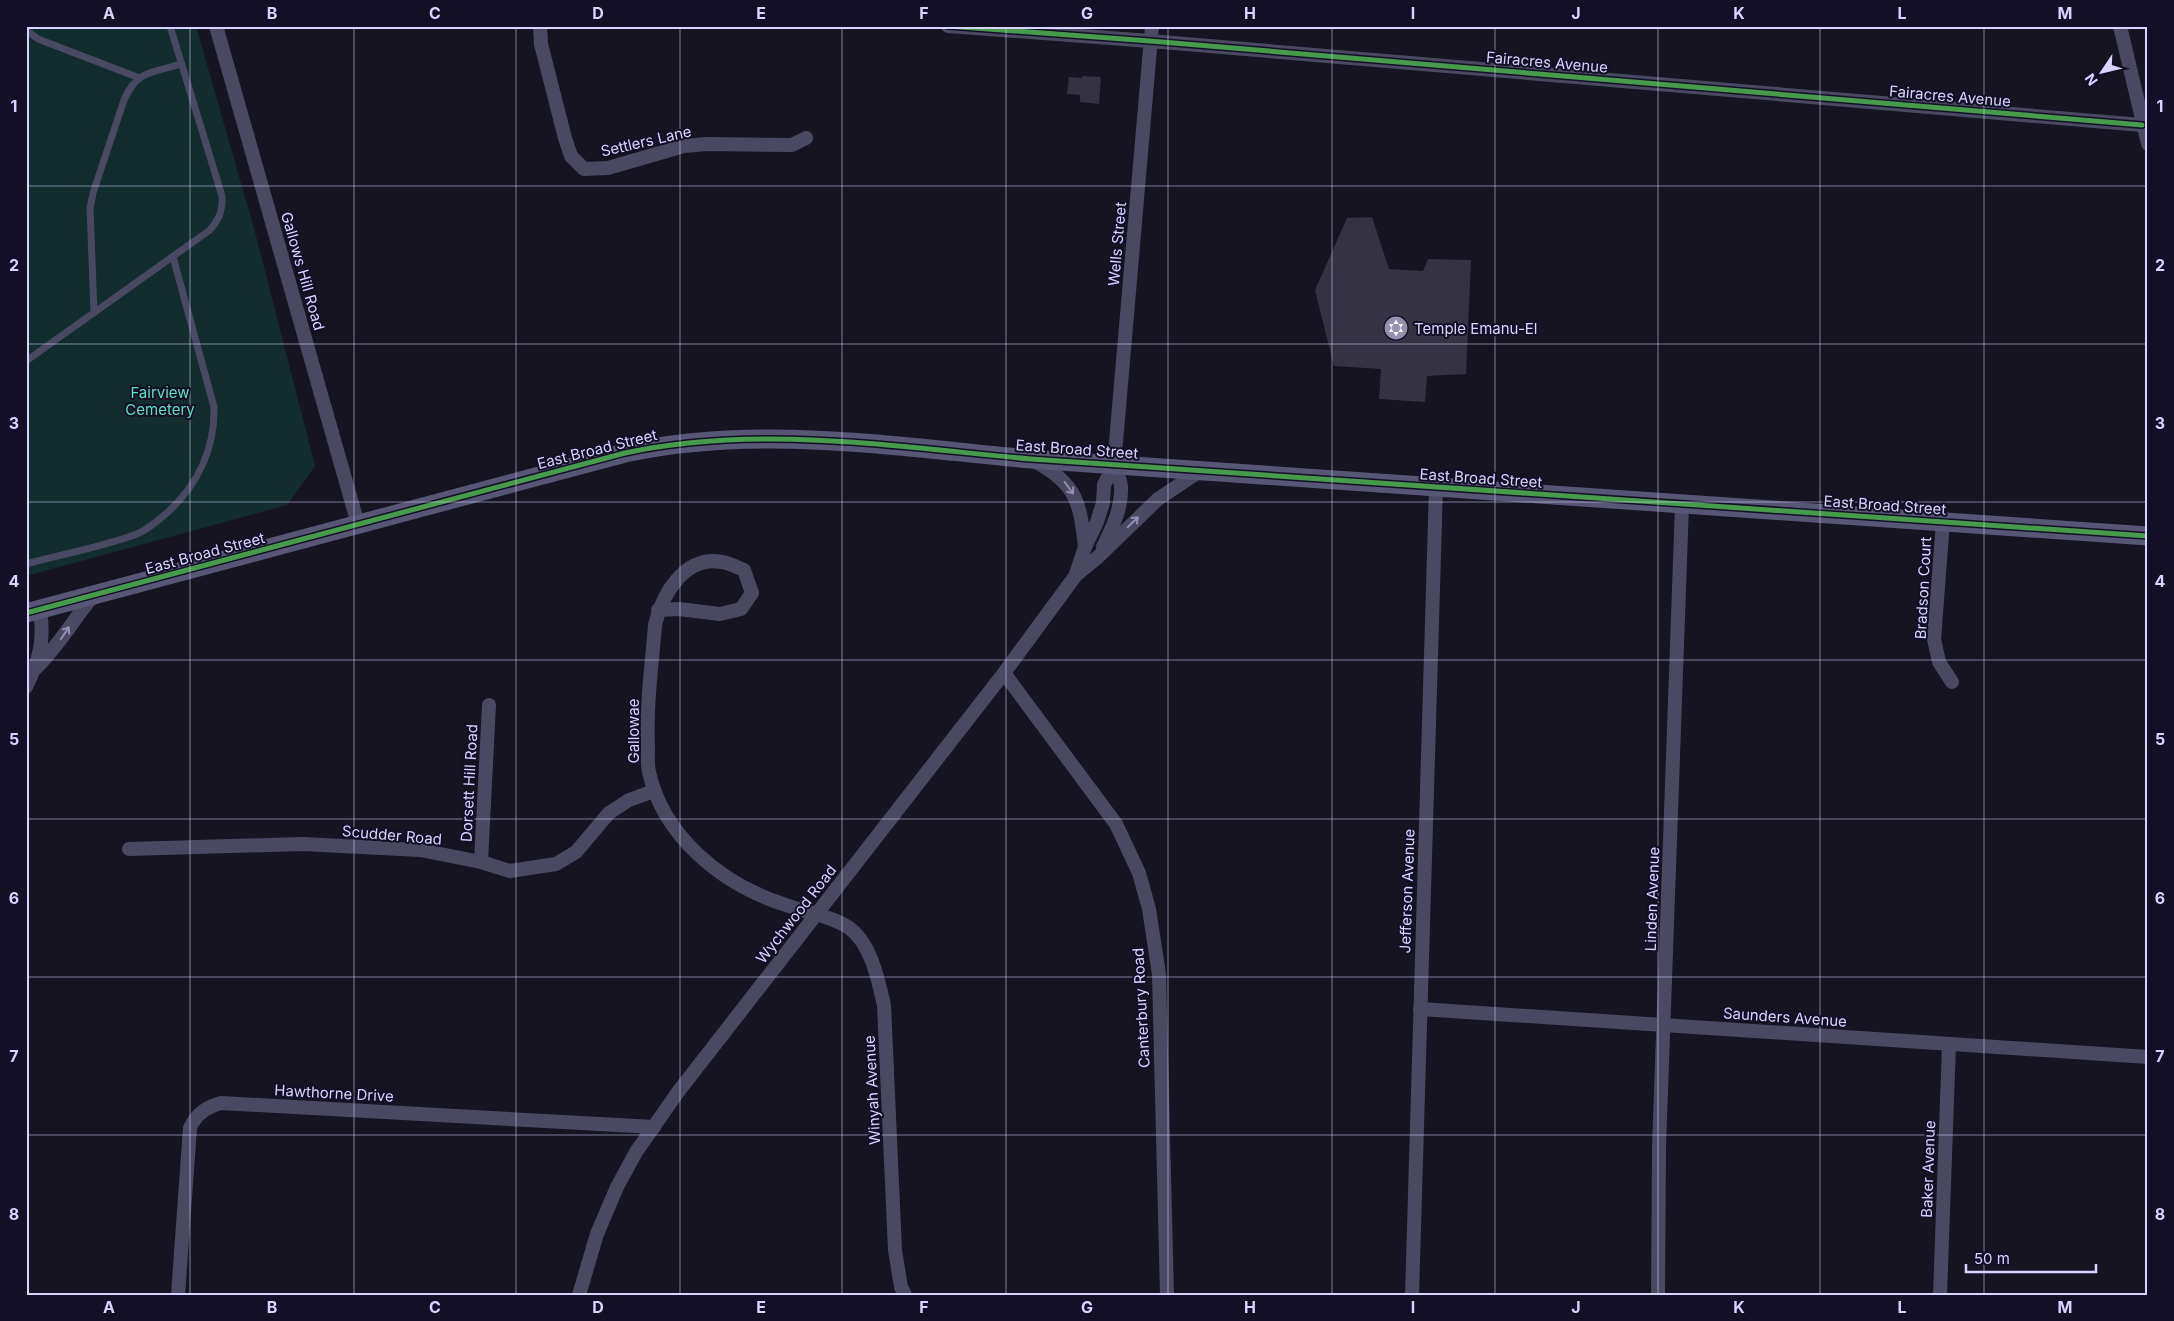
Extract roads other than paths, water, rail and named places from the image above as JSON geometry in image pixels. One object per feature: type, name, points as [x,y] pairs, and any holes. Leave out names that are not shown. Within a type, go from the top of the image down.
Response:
[{"type":"street","name":"Gallows Hill Road","points":[[216,26],[358,524]]},
{"type":"street","name":"Settlers Lane","points":[[540,26],[541,44],[565,138],[571,156],[584,169],[608,168],[684,146],[707,144],[792,145],[806,138]]},
{"type":"street","name":"Fairacres Avenue","points":[[948,26],[1150,41],[2142,125]]},
{"type":"street","name":"Wells Street","points":[[1114,465],[1152,26]]},
{"type":"street","points":[[2120,26],[2148,144]]},
{"type":"street","name":"East Broad Street","points":[[33,612],[625,453],[692,441],[760,438],[850,442],[1031,459],[2148,536]]},
{"type":"street","name":"Wychwood Road","points":[[1031,459],[1056,472],[1076,497],[1082,514],[1085,547]]},
{"type":"street","name":"Wychwood Road","points":[[1076,575],[1103,503],[1104,485],[1114,465]]},
{"type":"street","name":"Wychwood Road","points":[[1098,557],[1115,522],[1119,508],[1121,486],[1114,465]]},
{"type":"street","name":"Wychwood Road","points":[[579,1295],[597,1234],[617,1187],[636,1152],[678,1092],[1004,673],[1076,575],[1098,557],[1158,499],[1200,471]]},
{"type":"street","name":"Jefferson Avenue","points":[[1412,1295],[1436,488]]},
{"type":"street","name":"Linden Avenue","points":[[1658,1295],[1659,1147],[1682,505]]},
{"type":"street","name":"Bradson Court","points":[[1943,522],[1934,639],[1939,662],[1952,682]]},
{"type":"street","name":"Gallowae","points":[[658,610],[679,609],[720,614],[741,608],[752,594],[744,570],[722,562],[703,562],[685,570],[671,587],[658,610],[655,624],[647,722],[648,770],[654,791],[672,826],[695,852],[730,880],[779,903],[816,914]]},
{"type":"street","points":[[35,669],[51,654],[80,611],[93,596]]},
{"type":"street","points":[[26,687],[35,669],[43,632],[33,612]]},
{"type":"street","name":"Canterbury Road","points":[[1004,673],[1116,824],[1139,873],[1149,909],[1158,974],[1166,1295]]},
{"type":"street","name":"Dorsett Hill Road","points":[[481,862],[489,705]]},
{"type":"street","name":"Scudder Road","points":[[129,849],[303,844],[420,850],[481,862],[510,872],[556,864],[576,852],[609,813],[629,800],[654,791]]},
{"type":"street","name":"Winyah Avenue","points":[[816,914],[848,927],[863,943],[877,976],[884,1005],[895,1250],[901,1287],[905,1295]]},
{"type":"street","name":"Saunders Avenue","points":[[1420,1009],[2148,1057]]},
{"type":"street","name":"Baker Avenue","points":[[1940,1295],[1949,1045]]},
{"type":"street","name":"Hawthorne Drive","points":[[178,1295],[190,1128],[194,1118],[211,1106],[221,1103],[654,1127]]},
{"type":"lane","points":[[26,361],[210,230],[218,220],[222,208],[222,196],[170,26]]},
{"type":"lane","points":[[26,30],[38,39],[138,77]]},
{"type":"lane","points":[[94,312],[90,208],[93,193],[124,100],[129,88],[138,77],[181,64]]},
{"type":"lane","points":[[26,564],[138,533],[156,523],[174,506],[191,487],[203,466],[215,421],[214,407],[173,257]]},
{"type":"place","name":"Temple Emanu-El","points":[[1396,328]]},
{"type":"park label","name":"Fairview Cemetery","points":[[160,400]]}]
